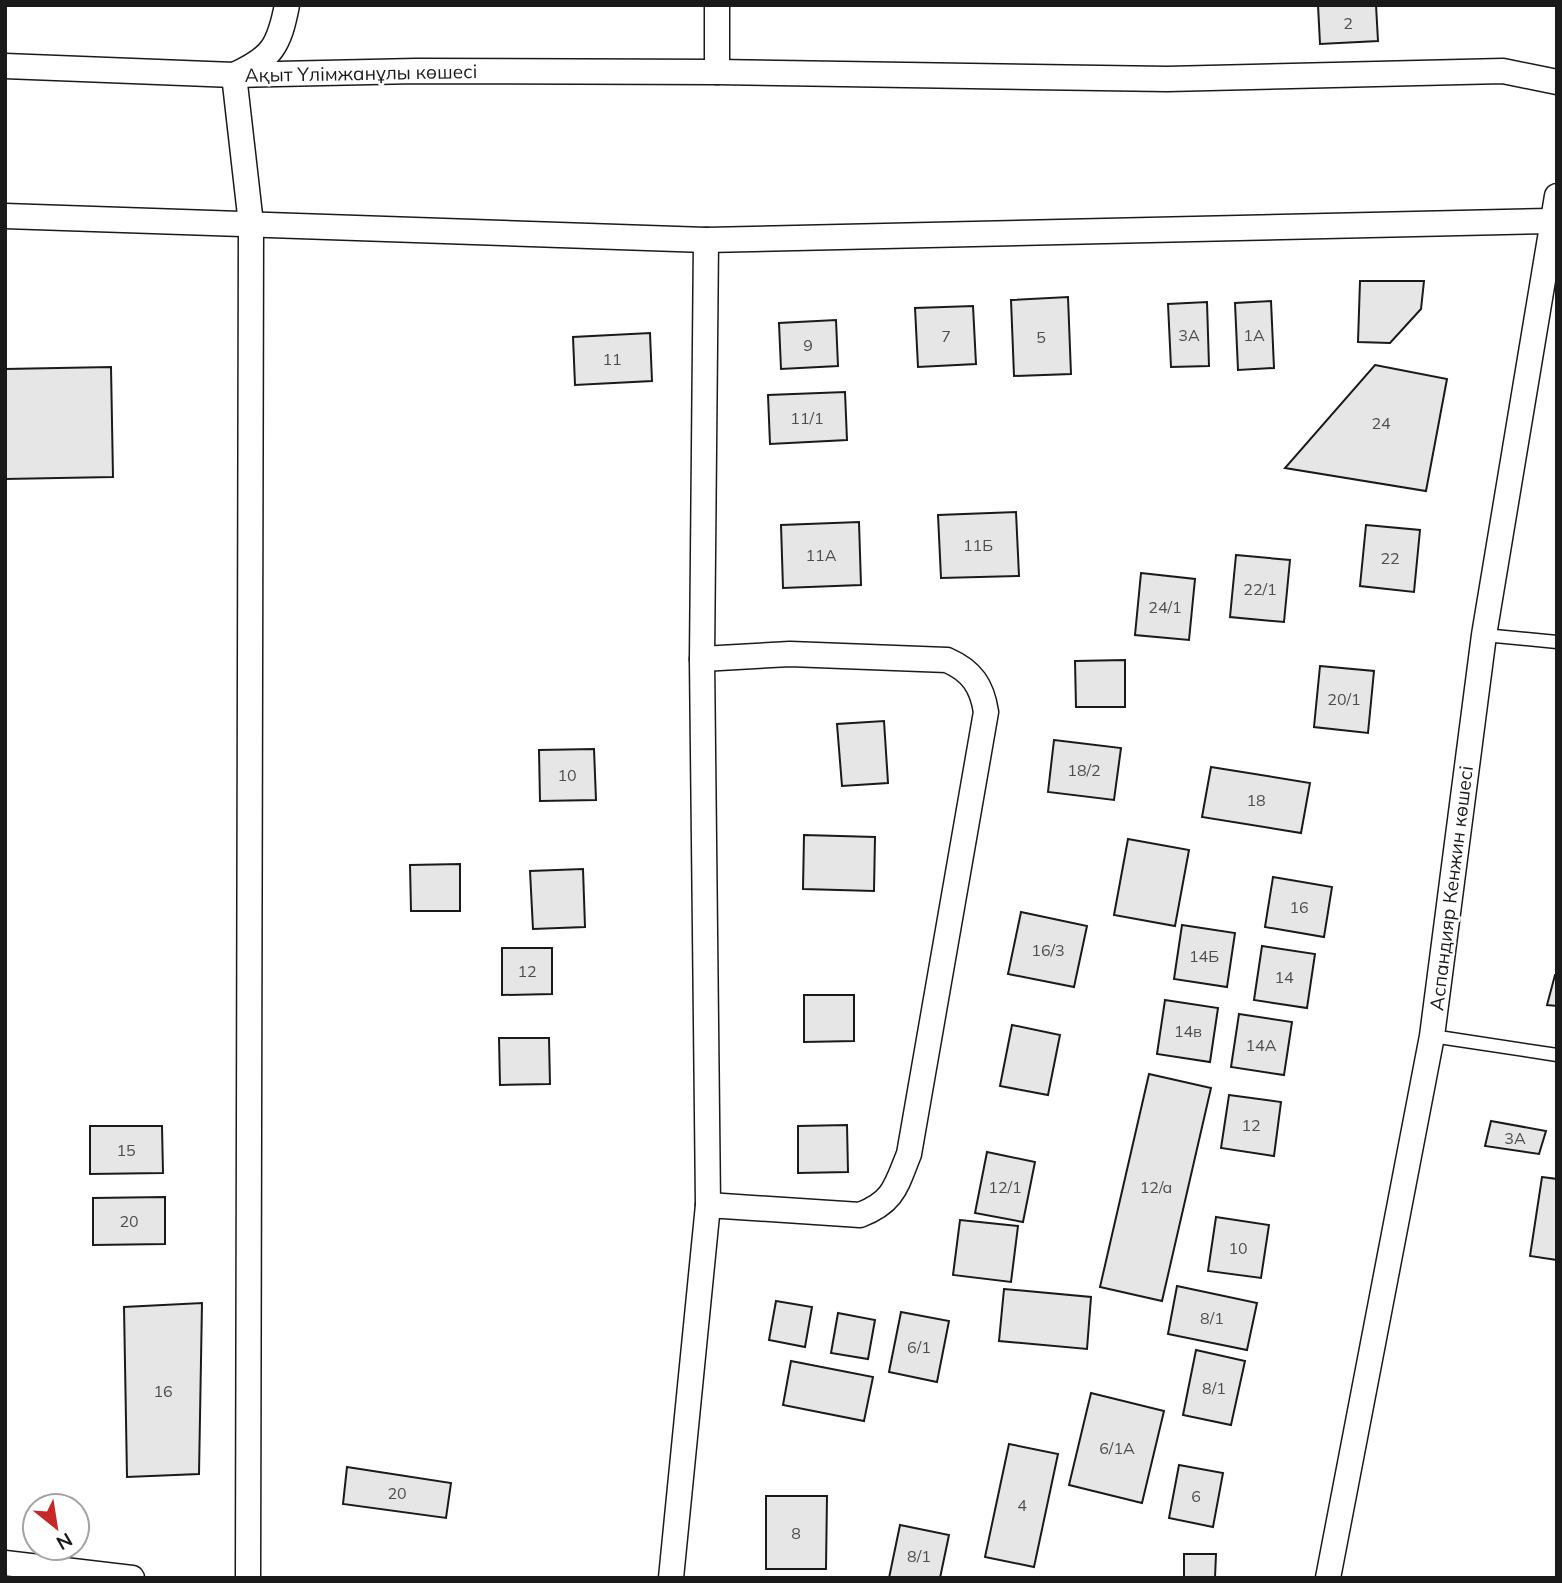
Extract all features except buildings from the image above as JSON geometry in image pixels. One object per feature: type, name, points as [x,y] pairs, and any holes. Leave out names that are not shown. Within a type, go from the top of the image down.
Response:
[{"type":"street","points":[[248,1578],[251,224],[234,75],[262,63],[274,49],[288,5]]},
{"type":"street","points":[[717,5],[717,72]]},
{"type":"street","name":"Ақыт Үлімжанұлы көшесі","points":[[5,66],[234,75],[717,72],[1167,79],[1503,71],[1557,82]]},
{"type":"street","name":"Аспандияр Кенжин көшесі","points":[[1328,1578],[1432,1036],[1484,635],[1550,221],[1557,196]]},
{"type":"street","points":[[5,216],[706,240],[1550,221]]},
{"type":"street","points":[[671,1578],[708,1205],[702,659],[706,240]]},
{"type":"street","points":[[702,659],[790,654],[947,660],[963,667],[974,678],[983,691],[986,712],[909,1154],[893,1194],[880,1208],[860,1215],[708,1205]]},
{"type":"street","points":[[5,1563],[132,1578]]},
{"type":"lane","points":[[1484,635],[1557,642]]},
{"type":"lane","points":[[1432,1036],[1557,1055]]}]
